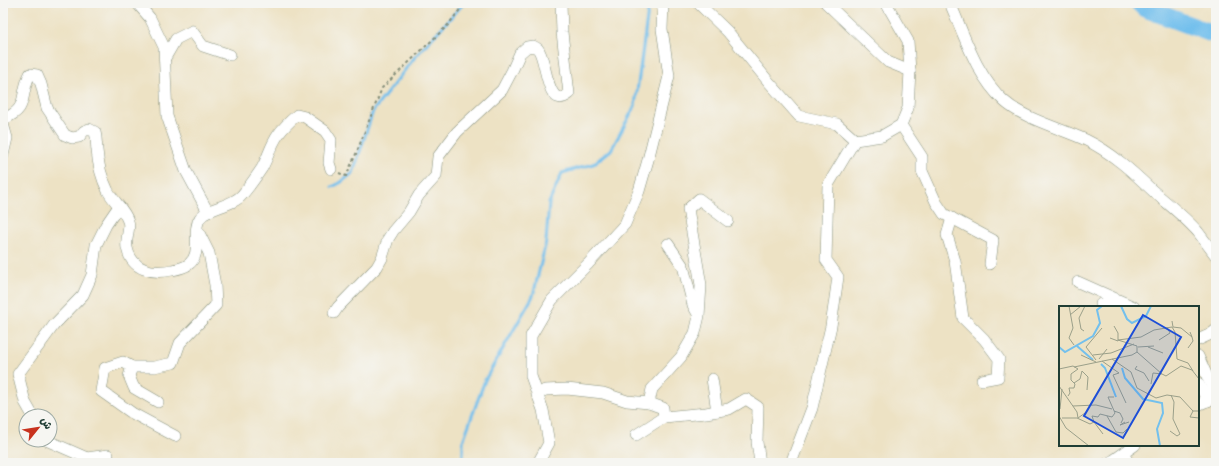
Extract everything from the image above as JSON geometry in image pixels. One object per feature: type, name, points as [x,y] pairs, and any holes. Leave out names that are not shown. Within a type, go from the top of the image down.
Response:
[{"type":"street","points":[[137,3],[150,18],[164,47],[167,116],[186,171],[208,212]]},
{"type":"street","points":[[334,313],[377,267],[382,258],[388,239],[393,231],[409,212],[419,195],[436,176],[438,157],[457,132],[502,90],[520,52],[533,46],[538,49],[542,57],[552,92],[557,97],[565,97],[569,94],[562,32],[561,3]]},
{"type":"street","points":[[538,463],[549,443],[543,410],[530,376],[531,336],[552,300],[625,224],[639,191],[669,76],[662,29],[663,3]]},
{"type":"street","points":[[698,3],[728,32],[799,116],[837,124],[855,140]]},
{"type":"street","points":[[826,3],[888,62],[910,71]]},
{"type":"street","points":[[855,140],[882,136],[901,125],[908,108],[910,71],[908,41],[886,3]]},
{"type":"street","points":[[950,3],[970,52],[992,87],[1003,100],[1016,111],[1086,140],[1108,152],[1189,223],[1198,232],[1216,256]]},
{"type":"street","points":[[165,59],[176,39],[192,31],[203,46],[230,55]]},
{"type":"street","points":[[3,119],[14,115],[20,108],[30,74],[37,75],[41,84],[47,108],[65,135],[72,138],[79,137],[84,131],[89,129],[95,132],[97,139],[97,151],[103,178],[113,200],[125,214],[129,224],[126,236],[126,247],[131,260],[145,270],[156,272],[182,269],[193,260],[199,219],[208,212],[223,207],[241,196],[261,168],[278,136],[297,115],[305,117],[325,132],[330,140],[329,163],[331,169]]},
{"type":"street","points":[[3,124],[7,138],[3,155]]},
{"type":"street","points":[[901,125],[922,157],[922,171],[936,202],[944,214],[993,240],[990,264]]},
{"type":"street","points":[[791,463],[812,408],[831,326],[838,277],[826,260],[828,185],[855,140]]},
{"type":"street","points":[[649,403],[652,389],[681,357],[695,333],[699,316],[702,285],[688,209],[699,199],[728,221]]},
{"type":"street","points":[[28,408],[25,402],[18,374],[54,325],[82,295],[92,275],[96,245],[106,225],[119,206]]},
{"type":"street","points":[[952,218],[947,234],[955,261],[962,318],[984,339],[999,359],[998,377],[982,380]]},
{"type":"street","points":[[175,436],[132,414],[101,391],[105,368],[123,362],[132,367],[154,367],[173,363],[180,343],[216,305],[216,285],[209,253],[197,230]]},
{"type":"street","points":[[668,244],[683,266],[693,305],[699,316]]},
{"type":"street","points":[[1078,282],[1132,306]]},
{"type":"street","points":[[1101,304],[1114,306]]},
{"type":"street","points":[[1199,340],[1216,330]]},
{"type":"street","points":[[1199,360],[1210,400]]},
{"type":"street","points":[[132,367],[129,376],[134,388],[158,402]]},
{"type":"street","points":[[712,379],[717,411]]},
{"type":"street","points":[[1199,384],[1210,400]]},
{"type":"street","points":[[537,395],[545,390],[566,389],[603,393],[627,401],[649,403],[663,408],[664,417]]},
{"type":"street","points":[[636,435],[664,417],[729,409],[746,400],[758,407],[757,442],[760,463]]},
{"type":"street","points":[[58,445],[87,458],[108,455]]},
{"type":"street","points":[[1108,463],[1126,458],[1134,446]]},
{"type":"path","points":[[331,169],[346,176],[382,88],[448,25],[465,3]]},
{"type":"waterway","points":[[332,187],[353,173],[373,111],[415,57],[464,3]]},
{"type":"waterway","points":[[463,463],[463,441],[485,380],[533,296],[546,242],[549,203],[562,173],[593,164],[611,150],[635,106],[649,3]]},
{"type":"waterway","points":[[1139,3],[1144,8],[1216,35]]}]
